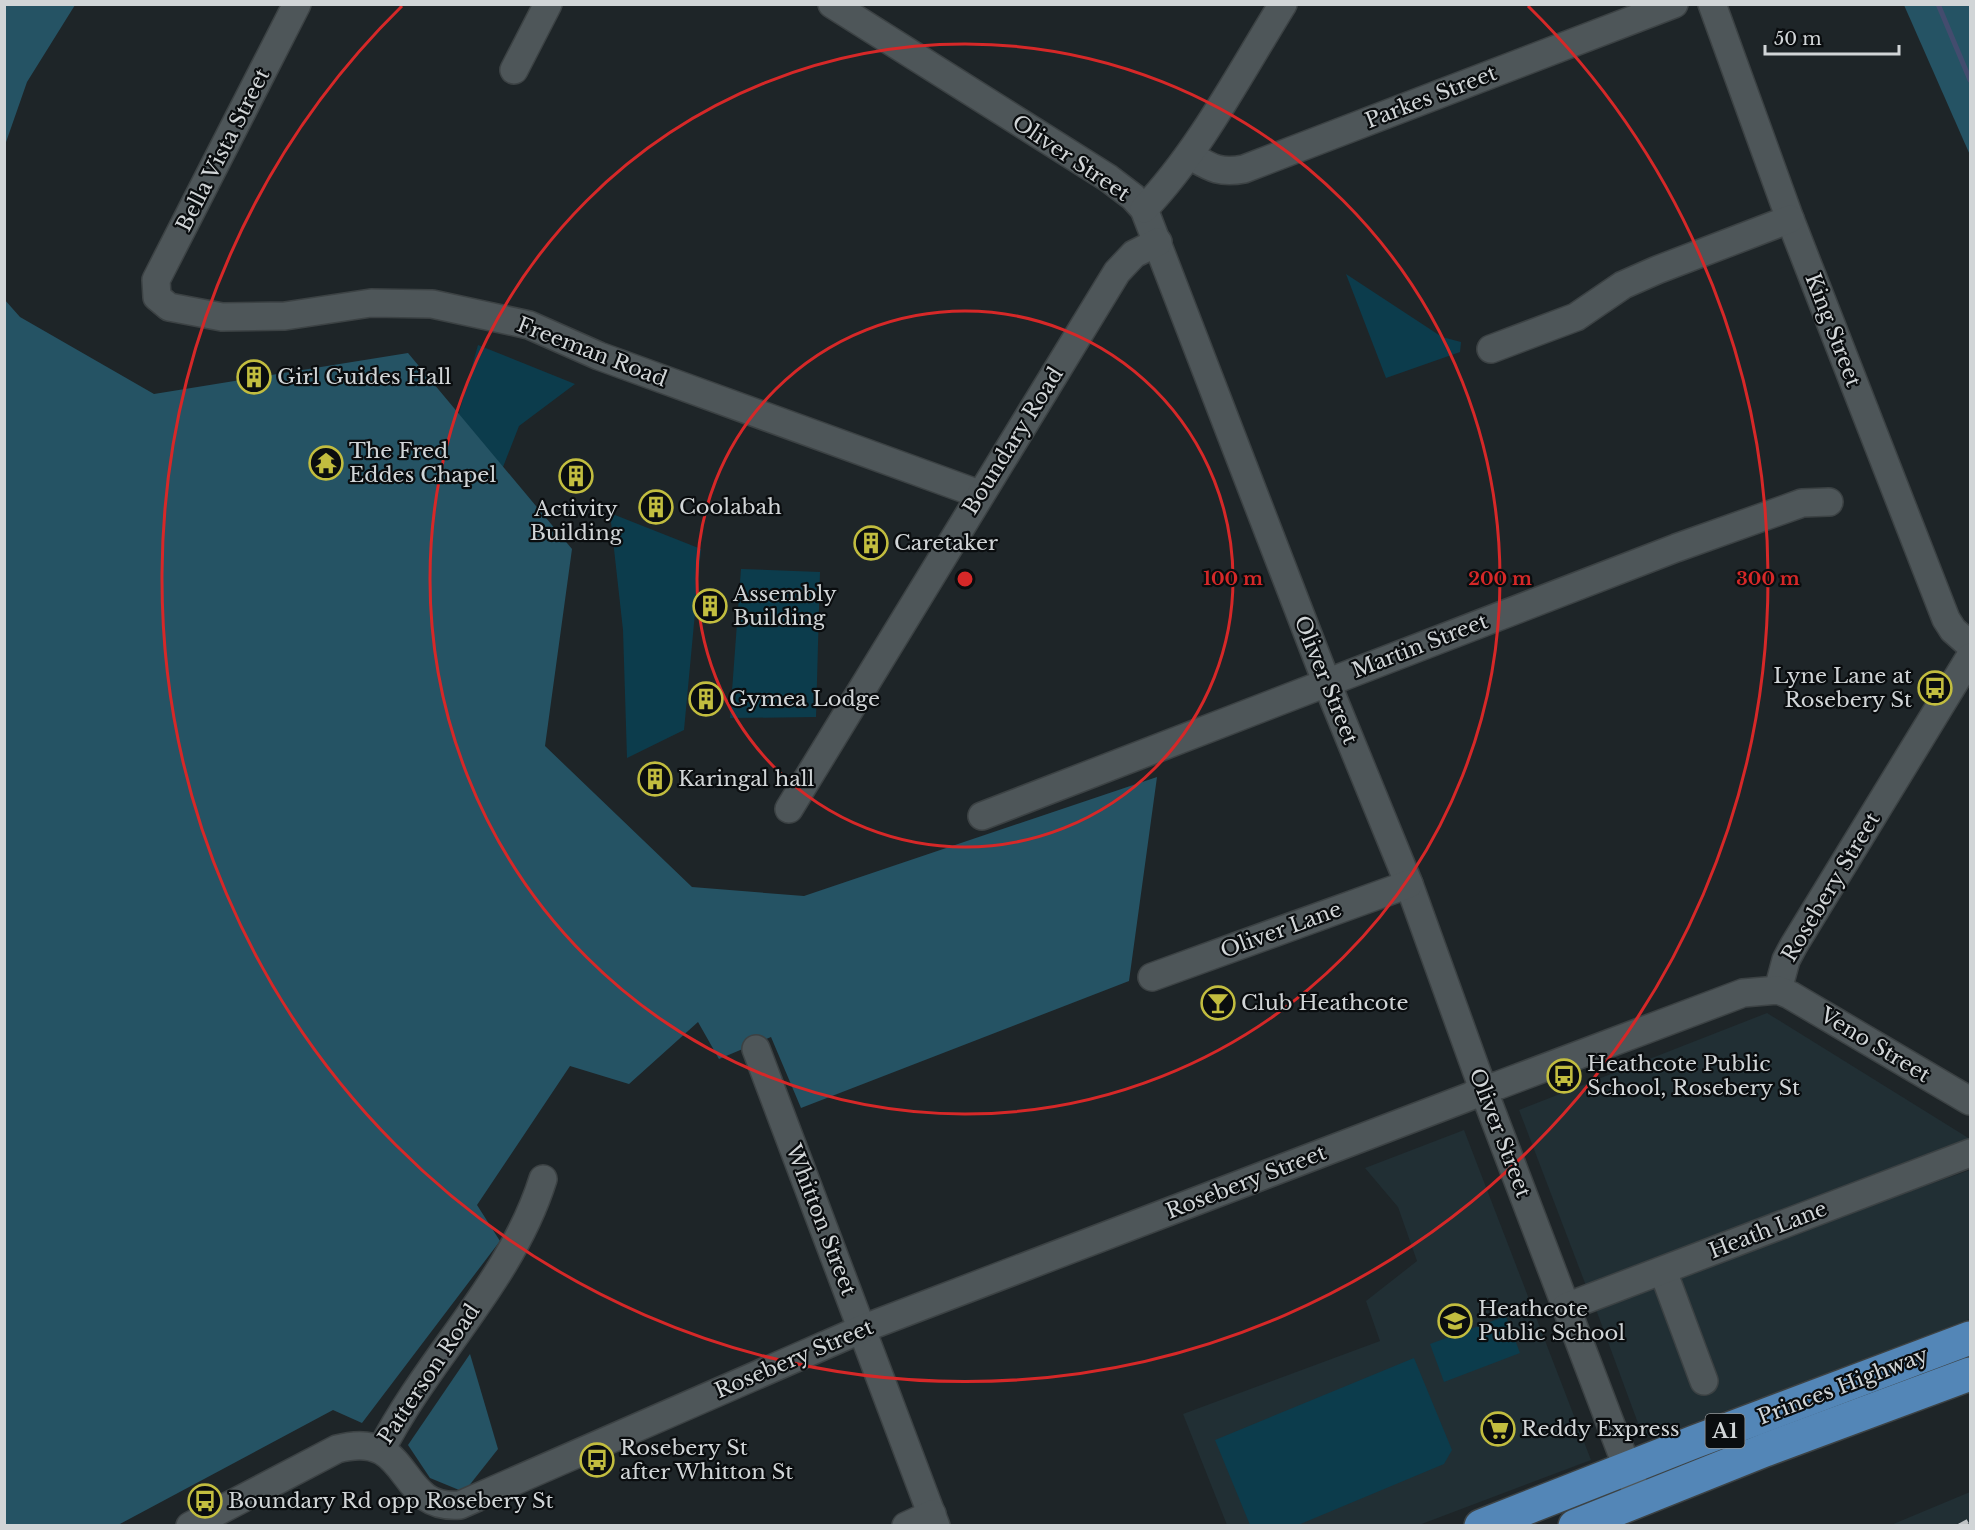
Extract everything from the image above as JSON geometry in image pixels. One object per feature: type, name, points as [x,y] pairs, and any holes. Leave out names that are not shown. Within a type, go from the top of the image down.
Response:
[{"type":"highway","name":"Princes Highway","points":[[1481,1526],[1971,1338]]},
{"type":"highway","name":"Princes Highway","points":[[1575,1526],[1766,1450],[1971,1374]]},
{"type":"street","name":"Bella Vista Street","points":[[157,297],[156,280],[297,4]]},
{"type":"street","points":[[514,70],[548,4]]},
{"type":"street","name":"Oliver Street","points":[[832,4],[1108,178],[1133,197],[1144,210],[1326,681],[1409,884],[1483,1089],[1640,1500]]},
{"type":"street","points":[[1144,210],[1170,182],[1189,154],[1283,4]]},
{"type":"street","name":"Parkes Street","points":[[1189,154],[1211,167],[1229,172],[1244,169],[1674,4]]},
{"type":"street","name":"King Street","points":[[1713,4],[1790,219],[1946,619],[1970,656]]},
{"type":"street","points":[[1491,349],[1576,317],[1623,285],[1790,219]]},
{"type":"street","name":"Boundary Road","points":[[789,809],[1117,272],[1134,254],[1158,242]]},
{"type":"street","name":"Freeman Road","points":[[157,297],[169,307],[222,317],[285,316],[371,303],[432,304],[530,325],[599,356],[979,495]]},
{"type":"street","name":"Martin Street","points":[[982,816],[1326,681],[1676,548],[1802,503],[1829,502]]},
{"type":"street","name":"Rosebery Street","points":[[381,1450],[389,1455],[427,1499],[449,1506],[459,1505],[862,1329],[1471,1096],[1483,1089],[1499,1086],[1743,993],[1778,990],[1786,960],[1794,945],[1970,656]]},
{"type":"street","name":"Oliver Lane","points":[[1152,977],[1409,884]]},
{"type":"street","name":"Veno Street","points":[[1778,990],[1807,1004],[1971,1101]]},
{"type":"street","name":"Whitton Street","points":[[756,1049],[934,1520]]},
{"type":"street","name":"Heath Lane","points":[[1566,1307],[1971,1153]]},
{"type":"street","name":"Patterson Road","points":[[190,1526],[336,1449],[351,1445],[381,1450],[399,1418],[512,1251],[535,1207],[543,1179]]},
{"type":"street","points":[[1663,1271],[1704,1381]]},
{"type":"street","points":[[906,1526],[934,1520]]},
{"type":"shaded area","points":[[5,4],[75,5],[27,82],[5,145]]},
{"type":"shaded area","points":[[1904,5],[1970,5],[1970,155]]},
{"type":"shaded area","points":[[1346,274],[1442,337],[1461,342],[1460,352],[1386,378]]},
{"type":"shaded area","points":[[4,299],[20,317],[154,394],[408,353],[572,549],[545,746],[692,887],[804,896],[1157,777],[1129,981],[801,1108],[771,1037],[719,1059],[698,1022],[629,1084],[570,1066],[477,1205],[500,1241],[362,1423],[333,1410],[118,1525],[5,1525]]},
{"type":"shaded area","points":[[478,345],[575,384],[519,426],[489,503],[451,441]]},
{"type":"shaded area","points":[[610,513],[701,549],[684,730],[627,758],[623,630]]},
{"type":"shaded area","points":[[741,569],[820,572],[816,717],[730,718]]},
{"type":"shaded area","name":"Heathcote Public School","points":[[1767,1013],[1970,1139],[1970,1146],[1588,1291],[1519,1110]]},
{"type":"shaded area","name":"Heathcote Public School","points":[[1464,1130],[1591,1460],[1419,1525],[1227,1525],[1183,1414],[1380,1341],[1366,1301],[1417,1261],[1398,1207],[1365,1168]]},
{"type":"shaded area","points":[[1970,1170],[1970,1319],[1653,1438],[1642,1434],[1594,1304]]},
{"type":"shaded area","points":[[1506,1316],[1520,1353],[1444,1382],[1430,1344]]},
{"type":"shaded area","points":[[470,1354],[498,1449],[464,1492],[430,1478],[408,1445]]},
{"type":"shaded area","points":[[1414,1358],[1452,1450],[1444,1464],[1298,1525],[1250,1525],[1215,1440]]},
{"type":"shaded area","points":[[1970,1492],[1970,1525],[1891,1525]]},
{"type":"waterway","points":[[1938,4],[1970,80]]},
{"type":"railway","points":[[1959,1526],[1970,1520]]},
{"type":"place","name":"Girl Guides Hall","points":[[254,377]]},
{"type":"place","name":"The Fred Eddes Chapel","points":[[326,463]]},
{"type":"place","name":"Activity Building","points":[[576,476]]},
{"type":"place","name":"Coolabah","points":[[656,507]]},
{"type":"place","name":"Caretaker","points":[[871,543]]},
{"type":"place","name":"Assembly Building","points":[[710,606]]},
{"type":"place","name":"Lyne Lane at Rosebery St","points":[[1935,688]]},
{"type":"place","name":"Gymea Lodge","points":[[706,699]]},
{"type":"place","name":"Karingal hall","points":[[655,779]]},
{"type":"place","name":"Club Heathcote","points":[[1218,1003]]},
{"type":"place","name":"Heathcote Public School, Rosebery St","points":[[1564,1076]]},
{"type":"place","name":"Heathcote Public School","points":[[1455,1321]]},
{"type":"place","name":"Reddy Express","points":[[1498,1429]]},
{"type":"place","name":"Rosebery St after Whitton St","points":[[597,1460]]},
{"type":"place","name":"Boundary Rd opp Rosebery St","points":[[205,1501]]}]
